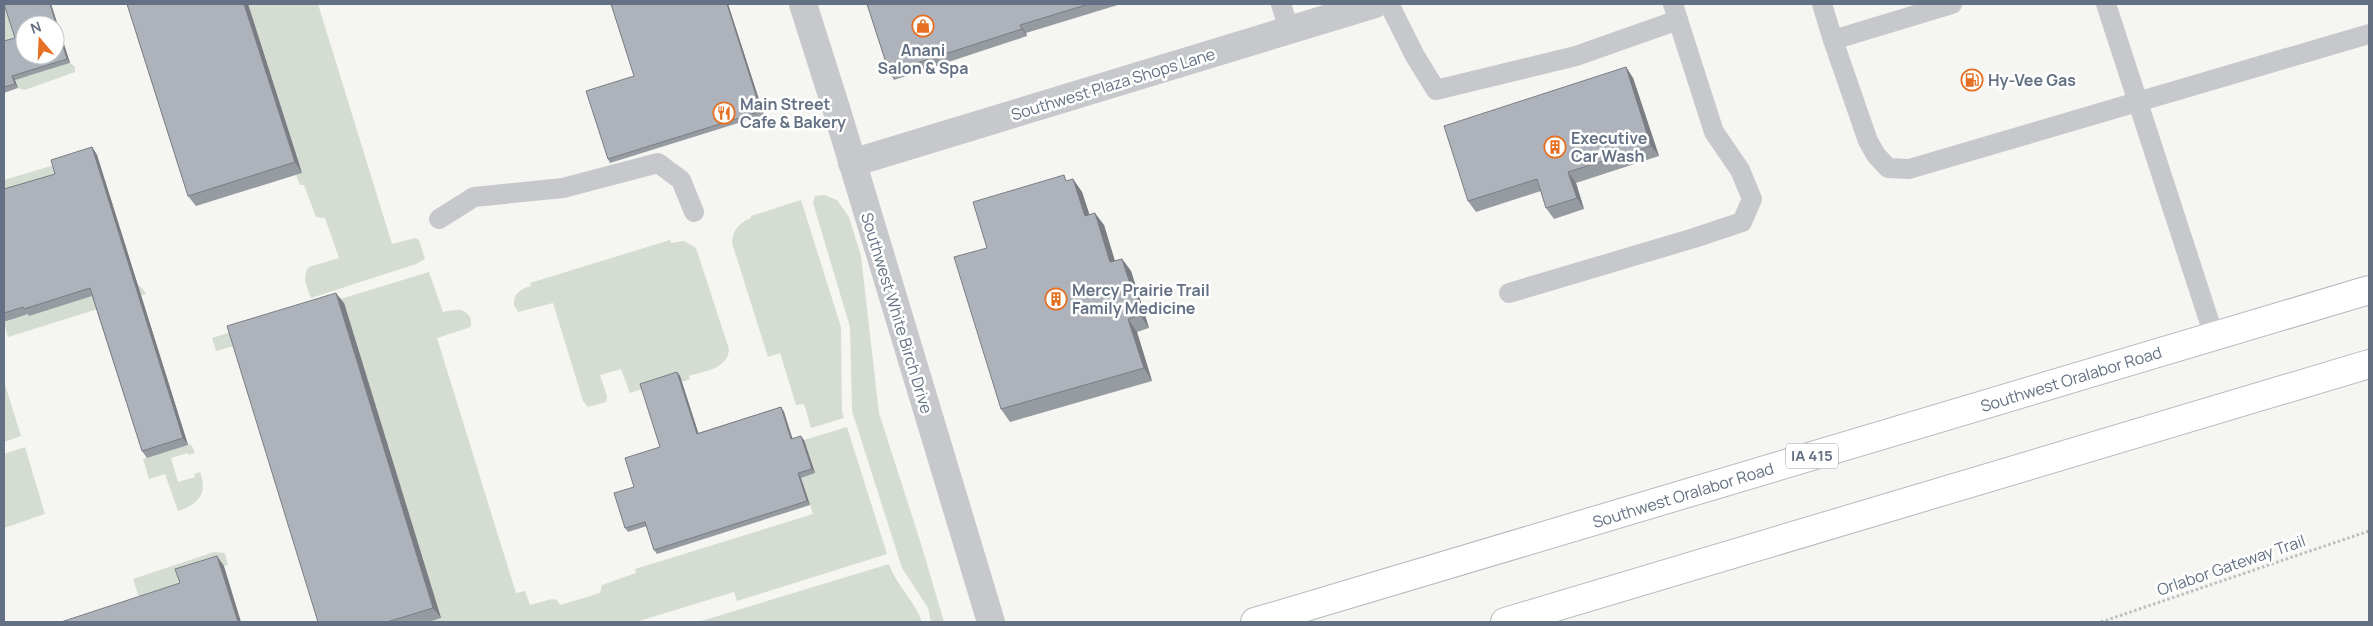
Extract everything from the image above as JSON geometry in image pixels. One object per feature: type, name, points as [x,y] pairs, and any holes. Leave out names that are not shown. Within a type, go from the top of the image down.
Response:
[{"type":"main road","name":"Southwest Oralabor Road","points":[[1255,622],[2369,290]]},
{"type":"main road","points":[[1505,622],[2369,364]]},
{"type":"street","name":"Southwest White Birch Drive","points":[[803,4],[990,622]]},
{"type":"street","name":"Southwest Plaza Shops Lane","points":[[852,164],[1375,4]]},
{"type":"lane","points":[[1281,4],[1289,30]]},
{"type":"lane","points":[[1389,4],[1415,56],[1436,90],[1576,56],[1675,12],[1714,132],[1740,170],[1752,199],[1742,222],[1509,293]]},
{"type":"lane","points":[[1822,4],[1832,40],[1868,141],[1876,155],[1888,168],[1909,169],[2369,34]]},
{"type":"lane","points":[[1832,40],[1952,4]]},
{"type":"lane","points":[[2106,4],[2214,336]]},
{"type":"lane","points":[[439,219],[474,197],[563,188],[658,163],[681,180],[694,212]]},
{"type":"path","name":"Orlabor Gateway Trail","points":[[2101,622],[2369,531]]},
{"type":"shaded area","points":[[4,4],[6,4],[15,32],[15,65],[25,65],[29,76],[70,63],[75,67],[75,72],[25,90],[18,88],[4,46]]},
{"type":"shaded area","points":[[248,4],[318,4],[392,244],[415,238],[419,240],[425,259],[416,264],[311,298],[305,278],[309,267],[339,258],[325,218],[316,217],[304,185],[300,185],[296,175],[302,173]]},
{"type":"shaded area","points":[[54,165],[138,287],[138,285],[146,294],[8,337],[4,323],[17,317],[4,199],[4,180]]},
{"type":"shaded area","points":[[825,195],[837,200],[849,217],[861,256],[879,413],[944,622],[931,622],[928,608],[902,568],[852,411],[850,327],[813,203],[815,196]]},
{"type":"shaded area","points":[[801,200],[841,327],[842,412],[844,418],[811,428],[804,404],[796,405],[780,353],[768,357],[732,243],[737,227],[751,218],[751,216]]},
{"type":"shaded area","points":[[670,240],[671,243],[684,241],[696,248],[729,349],[728,356],[720,365],[708,371],[689,376],[690,379],[682,382],[680,376],[630,393],[621,369],[600,375],[607,396],[606,402],[588,407],[583,401],[553,303],[518,312],[514,305],[515,297],[521,290],[531,286],[530,283]]},
{"type":"shaded area","points":[[429,272],[443,312],[462,311],[471,319],[471,326],[468,328],[437,338],[516,593],[525,591],[530,605],[552,599],[557,600],[560,605],[600,593],[602,585],[636,573],[635,569],[813,514],[801,478],[804,440],[847,427],[887,554],[737,601],[734,592],[636,622],[429,622],[441,618],[237,345],[216,351],[212,338]]},
{"type":"shaded area","points":[[4,381],[21,436],[4,442]]},
{"type":"shaded area","points":[[187,443],[192,446],[195,453],[171,458],[178,482],[195,477],[194,474],[200,472],[203,486],[200,497],[196,501],[178,511],[165,474],[149,479],[143,459],[187,445]]},
{"type":"shaded area","points":[[25,447],[45,514],[4,528],[4,454]]},
{"type":"shaded area","points":[[214,552],[225,553],[228,565],[224,566],[196,622],[147,622],[133,579]]},
{"type":"shaded area","points":[[889,564],[922,622],[698,622]]},
{"type":"building","points":[[4,4],[50,4],[53,15],[15,15],[15,38]]},
{"type":"building","points":[[127,4],[244,4],[295,162],[188,196]]},
{"type":"building","points":[[611,4],[727,4],[761,111],[608,159],[586,91],[634,76]]},
{"type":"building","points":[[867,4],[1089,4],[1020,25],[1022,29],[889,72]]},
{"type":"building","points":[[15,38],[15,65],[48,65],[12,76],[15,84],[4,87],[4,41]]},
{"type":"building","name":"Executive Car Wash","points":[[1626,67],[1651,146],[1568,172],[1577,198],[1546,208],[1537,179],[1468,201],[1444,126]]},
{"type":"building","points":[[92,147],[183,438],[142,451],[90,288],[24,309],[23,307],[4,313],[4,189],[55,174],[51,160]]},
{"type":"building","name":"Mercy Prairie Trail Family Medicine","points":[[1064,175],[1066,181],[1073,179],[1085,216],[1095,213],[1110,262],[1122,259],[1140,315],[1128,319],[1144,368],[1001,409],[954,257],[987,248],[973,202]]},
{"type":"building","points":[[336,293],[433,608],[387,622],[318,622],[227,326]]},
{"type":"building","points":[[677,372],[697,434],[781,407],[791,439],[801,436],[812,469],[798,473],[807,501],[654,550],[645,522],[625,528],[614,493],[634,487],[625,458],[660,447],[640,384]]},
{"type":"building","points":[[217,556],[238,622],[61,622],[180,583],[175,569]]},
{"type":"place","name":"Anani Salon & Spa","points":[[923,26]]},
{"type":"place","name":"Hy-Vee Gas","points":[[1972,80]]},
{"type":"place","name":"Main Street Cafe & Bakery","points":[[724,113]]},
{"type":"place","name":"Executive Car Wash","points":[[1555,147]]},
{"type":"place","name":"Mercy Prairie Trail Family Medicine","points":[[1056,299]]}]
